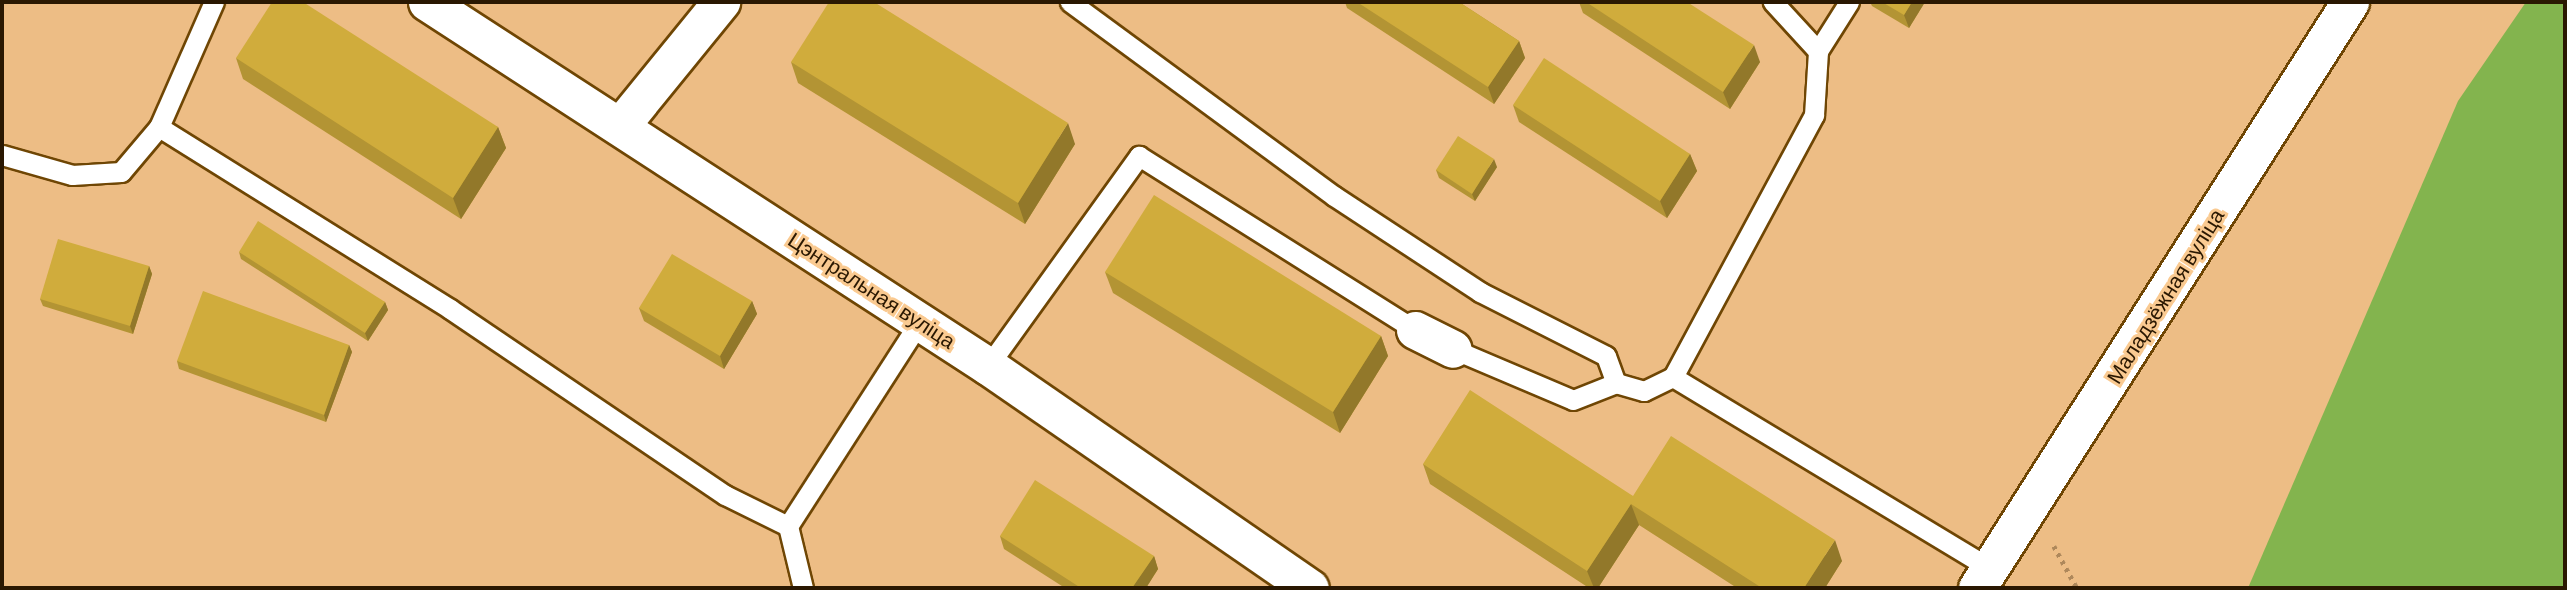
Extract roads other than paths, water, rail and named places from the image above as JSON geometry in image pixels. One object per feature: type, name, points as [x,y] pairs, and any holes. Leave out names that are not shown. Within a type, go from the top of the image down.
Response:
[{"type":"street","name":"Цэнтральная вуліца","points":[[427,2],[621,125],[988,366],[1310,588]]},
{"type":"street","points":[[621,125],[721,2]]},
{"type":"street","name":"Маладзёжная вуліца","points":[[1984,578],[2350,2]]},
{"type":"street","points":[[1415,330],[1453,349]]},
{"type":"lane","points":[[2,155],[72,176],[121,172],[159,127],[215,2]]},
{"type":"lane","points":[[1070,2],[1413,248],[1480,292],[1606,356],[1616,383]]},
{"type":"lane","points":[[1773,2],[1818,51]]},
{"type":"lane","points":[[1453,349],[1573,400],[1616,383],[1644,391],[1673,377],[1814,115],[1818,51],[1849,2]]},
{"type":"lane","points":[[159,127],[450,309],[725,495],[788,526]]},
{"type":"lane","points":[[988,366],[1139,156],[1415,330]]},
{"type":"lane","points":[[803,588],[788,526],[920,321]]},
{"type":"lane","points":[[1673,377],[1984,578]]}]
